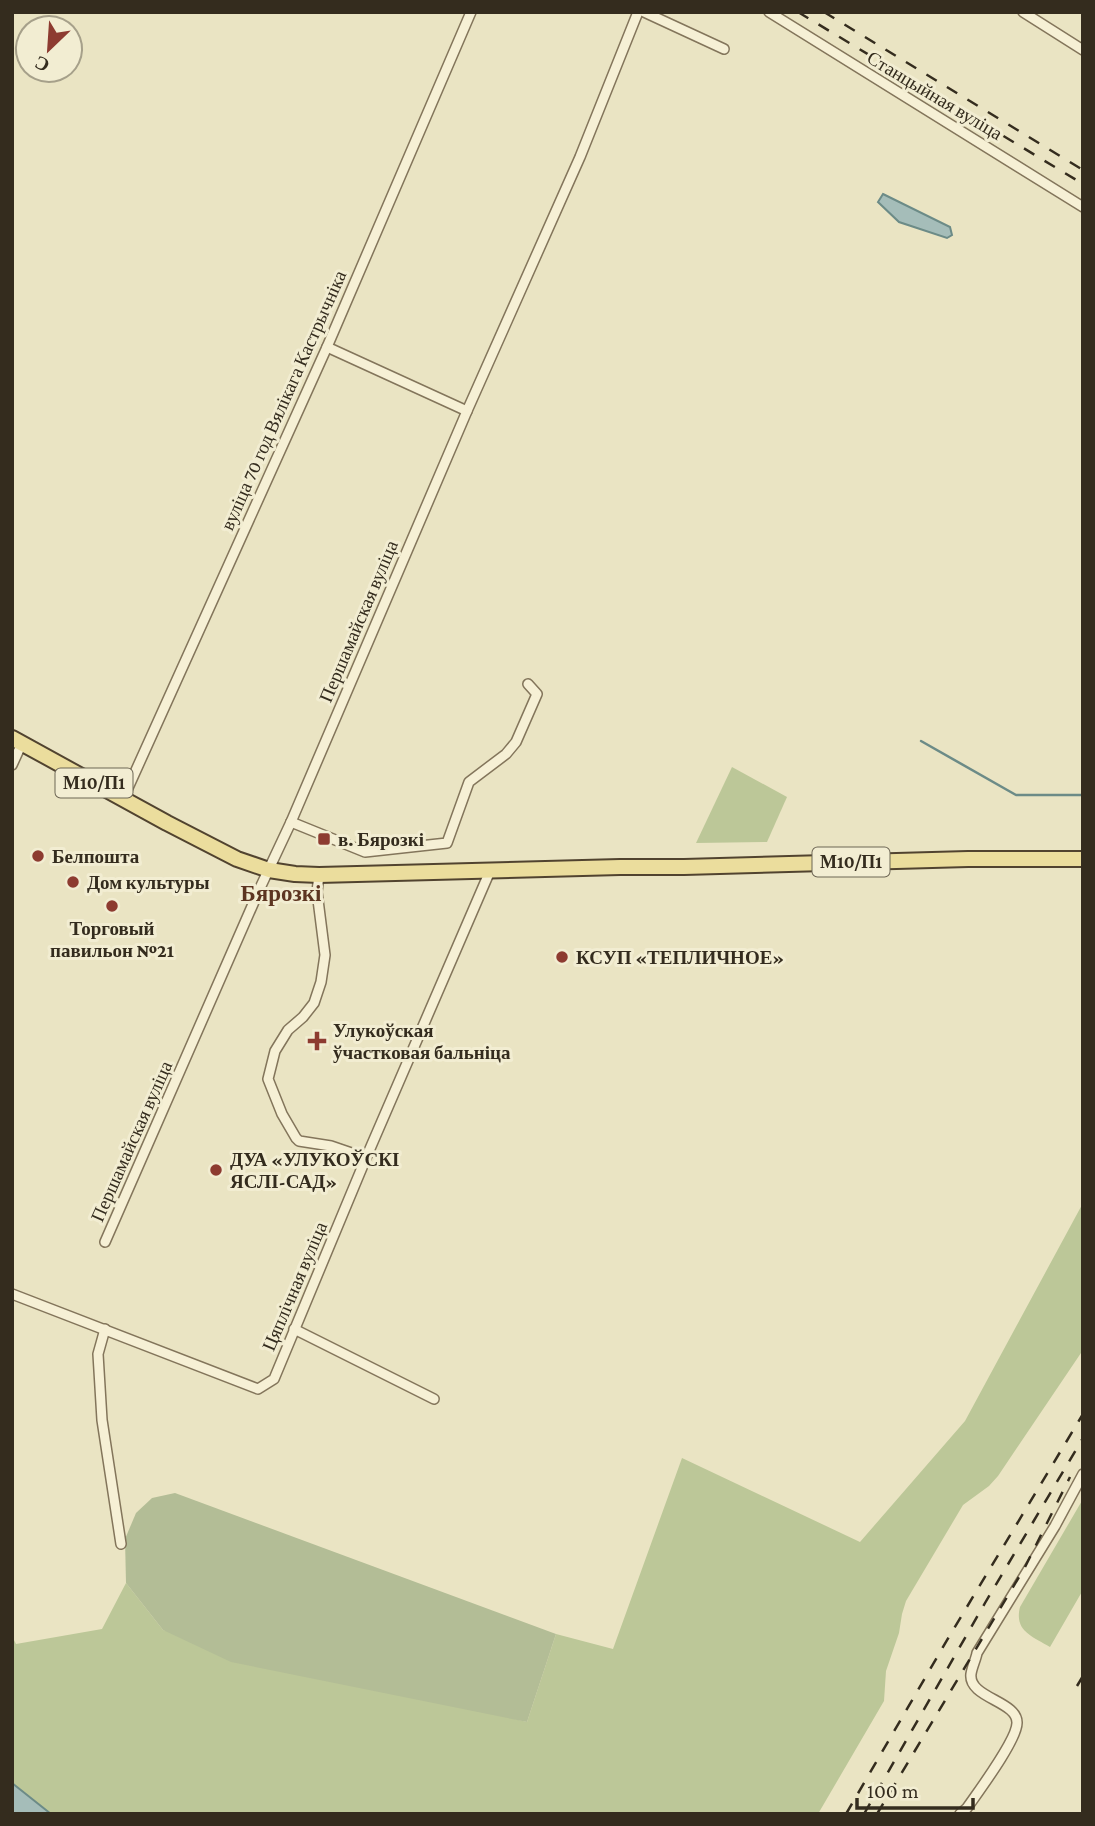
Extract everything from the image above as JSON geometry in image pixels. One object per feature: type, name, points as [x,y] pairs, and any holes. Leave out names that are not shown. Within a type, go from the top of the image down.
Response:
[{"type":"main road","name":"М10/П1","points":[[17,741],[237,859],[269,870],[295,874],[319,876],[968,859],[1083,859]]},
{"type":"street","name":"вуліца 70 год Вялікага Кастрычніка","points":[[123,799],[327,347],[471,12]]},
{"type":"street","name":"Першамайская вуліца","points":[[105,1242],[292,822],[467,411],[580,158],[638,12]]},
{"type":"street","points":[[644,12],[724,49]]},
{"type":"street","name":"Станцыйная вуліца","points":[[769,12],[1083,207]]},
{"type":"street","points":[[1023,12],[1083,50]]},
{"type":"street","points":[[327,347],[467,411]]},
{"type":"street","points":[[292,822],[365,852],[447,843],[469,782],[516,743],[537,694],[528,684]]},
{"type":"street","points":[[12,765],[17,741]]},
{"type":"street","name":"Цяплічная вуліца","points":[[12,1293],[258,1389],[274,1379],[490,871]]},
{"type":"street","points":[[319,876],[317,892],[325,955],[321,982],[314,1003],[288,1030],[275,1051],[268,1079],[282,1114],[296,1138],[366,1158]]},
{"type":"street","points":[[105,1329],[98,1354],[102,1420],[121,1544]]},
{"type":"street","points":[[294,1329],[434,1399]]},
{"type":"street","points":[[978,1814],[964,1811],[1010,1744],[1018,1721],[1014,1713],[977,1689],[970,1675],[978,1653],[1055,1526],[1083,1474]]},
{"type":"green space","points":[[732,767],[787,797],[767,842],[696,843]]},
{"type":"green space","points":[[1083,1203],[1083,1350],[998,1476],[963,1505],[906,1601],[886,1671],[884,1701],[818,1814],[51,1814],[12,1783],[12,1636],[16,1644],[102,1629],[126,1583],[163,1630],[527,1722],[556,1634],[613,1649],[682,1458],[860,1542],[965,1421]]},
{"type":"green space","points":[[175,1493],[556,1634],[527,1722],[231,1662],[163,1630],[126,1583],[125,1539],[136,1513],[152,1498]]},
{"type":"green space","points":[[1083,1499],[1083,1590],[1050,1647],[1022,1627],[1020,1607]]},
{"type":"water","points":[[883,194],[950,227],[952,235],[947,238],[899,222],[878,202]]},
{"type":"water","points":[[12,1783],[51,1814],[12,1814]]},
{"type":"waterway","points":[[921,741],[1016,795],[1083,795]]},
{"type":"railway","points":[[798,12],[1083,184]]},
{"type":"railway","points":[[824,12],[1083,170]]},
{"type":"railway","points":[[846,1814],[1083,1414]]},
{"type":"railway","points":[[864,1814],[1083,1438]]},
{"type":"railway","points":[[877,1814],[1025,1567],[1070,1477]]},
{"type":"railway","points":[[1077,1686],[1083,1676]]},
{"type":"place","name":"в. Бярозкі","points":[[324,839]]},
{"type":"place","name":"Белпошта","points":[[38,856]]},
{"type":"place","name":"Дом культуры","points":[[73,882]]},
{"type":"place","name":"Торговый павильон №21","points":[[112,906]]},
{"type":"place","name":"КСУП «ТЕПЛИЧНОЕ»","points":[[562,957]]},
{"type":"place","name":"Улукоўская ўчастковая бальніца","points":[[317,1041]]},
{"type":"place","name":"ДУА «УЛУКОЎСКІ ЯСЛІ-САД»","points":[[216,1170]]},
{"type":"district","name":"Бярозкі","points":[[281,893]]}]
